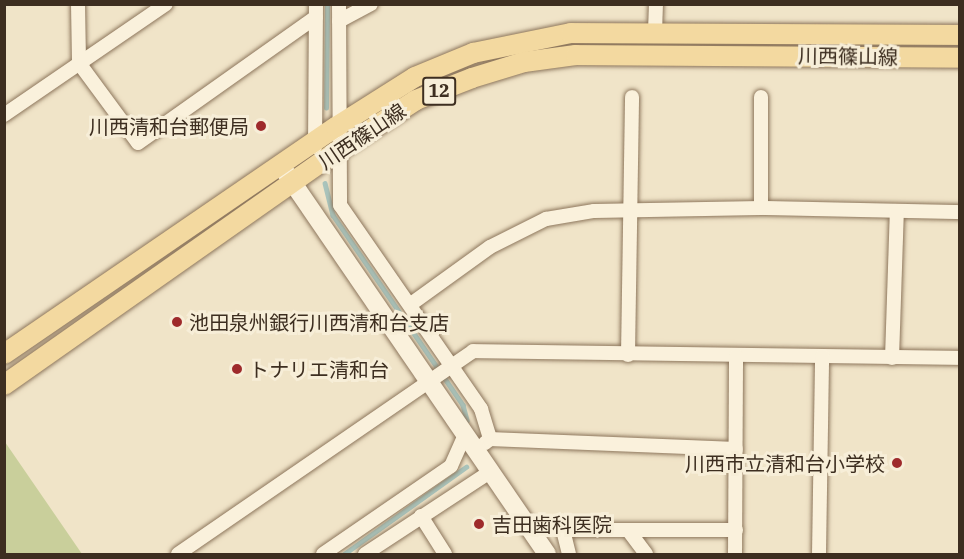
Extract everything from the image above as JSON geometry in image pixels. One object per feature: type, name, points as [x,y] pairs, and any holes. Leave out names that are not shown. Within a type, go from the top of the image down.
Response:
[{"type":"main road","name":"川西篠山線","points":[[4,354],[336,127],[415,77],[473,53],[571,33],[960,35]]},
{"type":"main road","name":"川西篠山線","points":[[4,385],[336,152],[416,100],[524,62],[630,53],[960,58]]},
{"type":"street","points":[[78,4],[79,63],[138,142],[316,10]]},
{"type":"street","points":[[339,4],[336,152],[340,205],[411,304],[481,409],[490,439]]},
{"type":"street","points":[[339,21],[371,4]]},
{"type":"street","points":[[655,32],[656,4]]},
{"type":"street","points":[[4,115],[160,7]]},
{"type":"street","points":[[315,167],[316,10]]},
{"type":"street","points":[[761,97],[761,208]]},
{"type":"street","points":[[628,355],[632,98]]},
{"type":"street","points":[[282,166],[429,379],[487,474],[547,555]]},
{"type":"street","points":[[411,304],[490,248],[546,219],[630,210],[761,208],[960,212]]},
{"type":"street","points":[[892,358],[897,211]]},
{"type":"street","points":[[178,555],[449,364],[473,351],[960,358]]},
{"type":"street","points":[[735,555],[736,356]]},
{"type":"street","points":[[819,555],[822,356]]},
{"type":"street","points":[[323,555],[451,466],[469,444],[490,439],[736,449]]},
{"type":"street","points":[[365,555],[487,474]]},
{"type":"street","points":[[421,516],[445,555]]},
{"type":"street","points":[[569,555],[563,530],[735,530]]},
{"type":"street","points":[[628,530],[646,555]]},
{"type":"green space","points":[[5,442],[82,554],[5,554]]},
{"type":"waterway","points":[[326,108],[327,4]]},
{"type":"waterway","points":[[325,183],[333,215],[463,405],[467,420]]},
{"type":"waterway","points":[[344,554],[466,467]]},
{"type":"place","name":"川西清和台郵便局","points":[[261,126]]},
{"type":"place","name":"池田泉州銀行川西清和台支店","points":[[177,322]]},
{"type":"place","name":"トナリエ清和台","points":[[237,369]]},
{"type":"place","name":"川西市立清和台小学校","points":[[897,463]]},
{"type":"place","name":"吉田歯科医院","points":[[479,524]]}]
